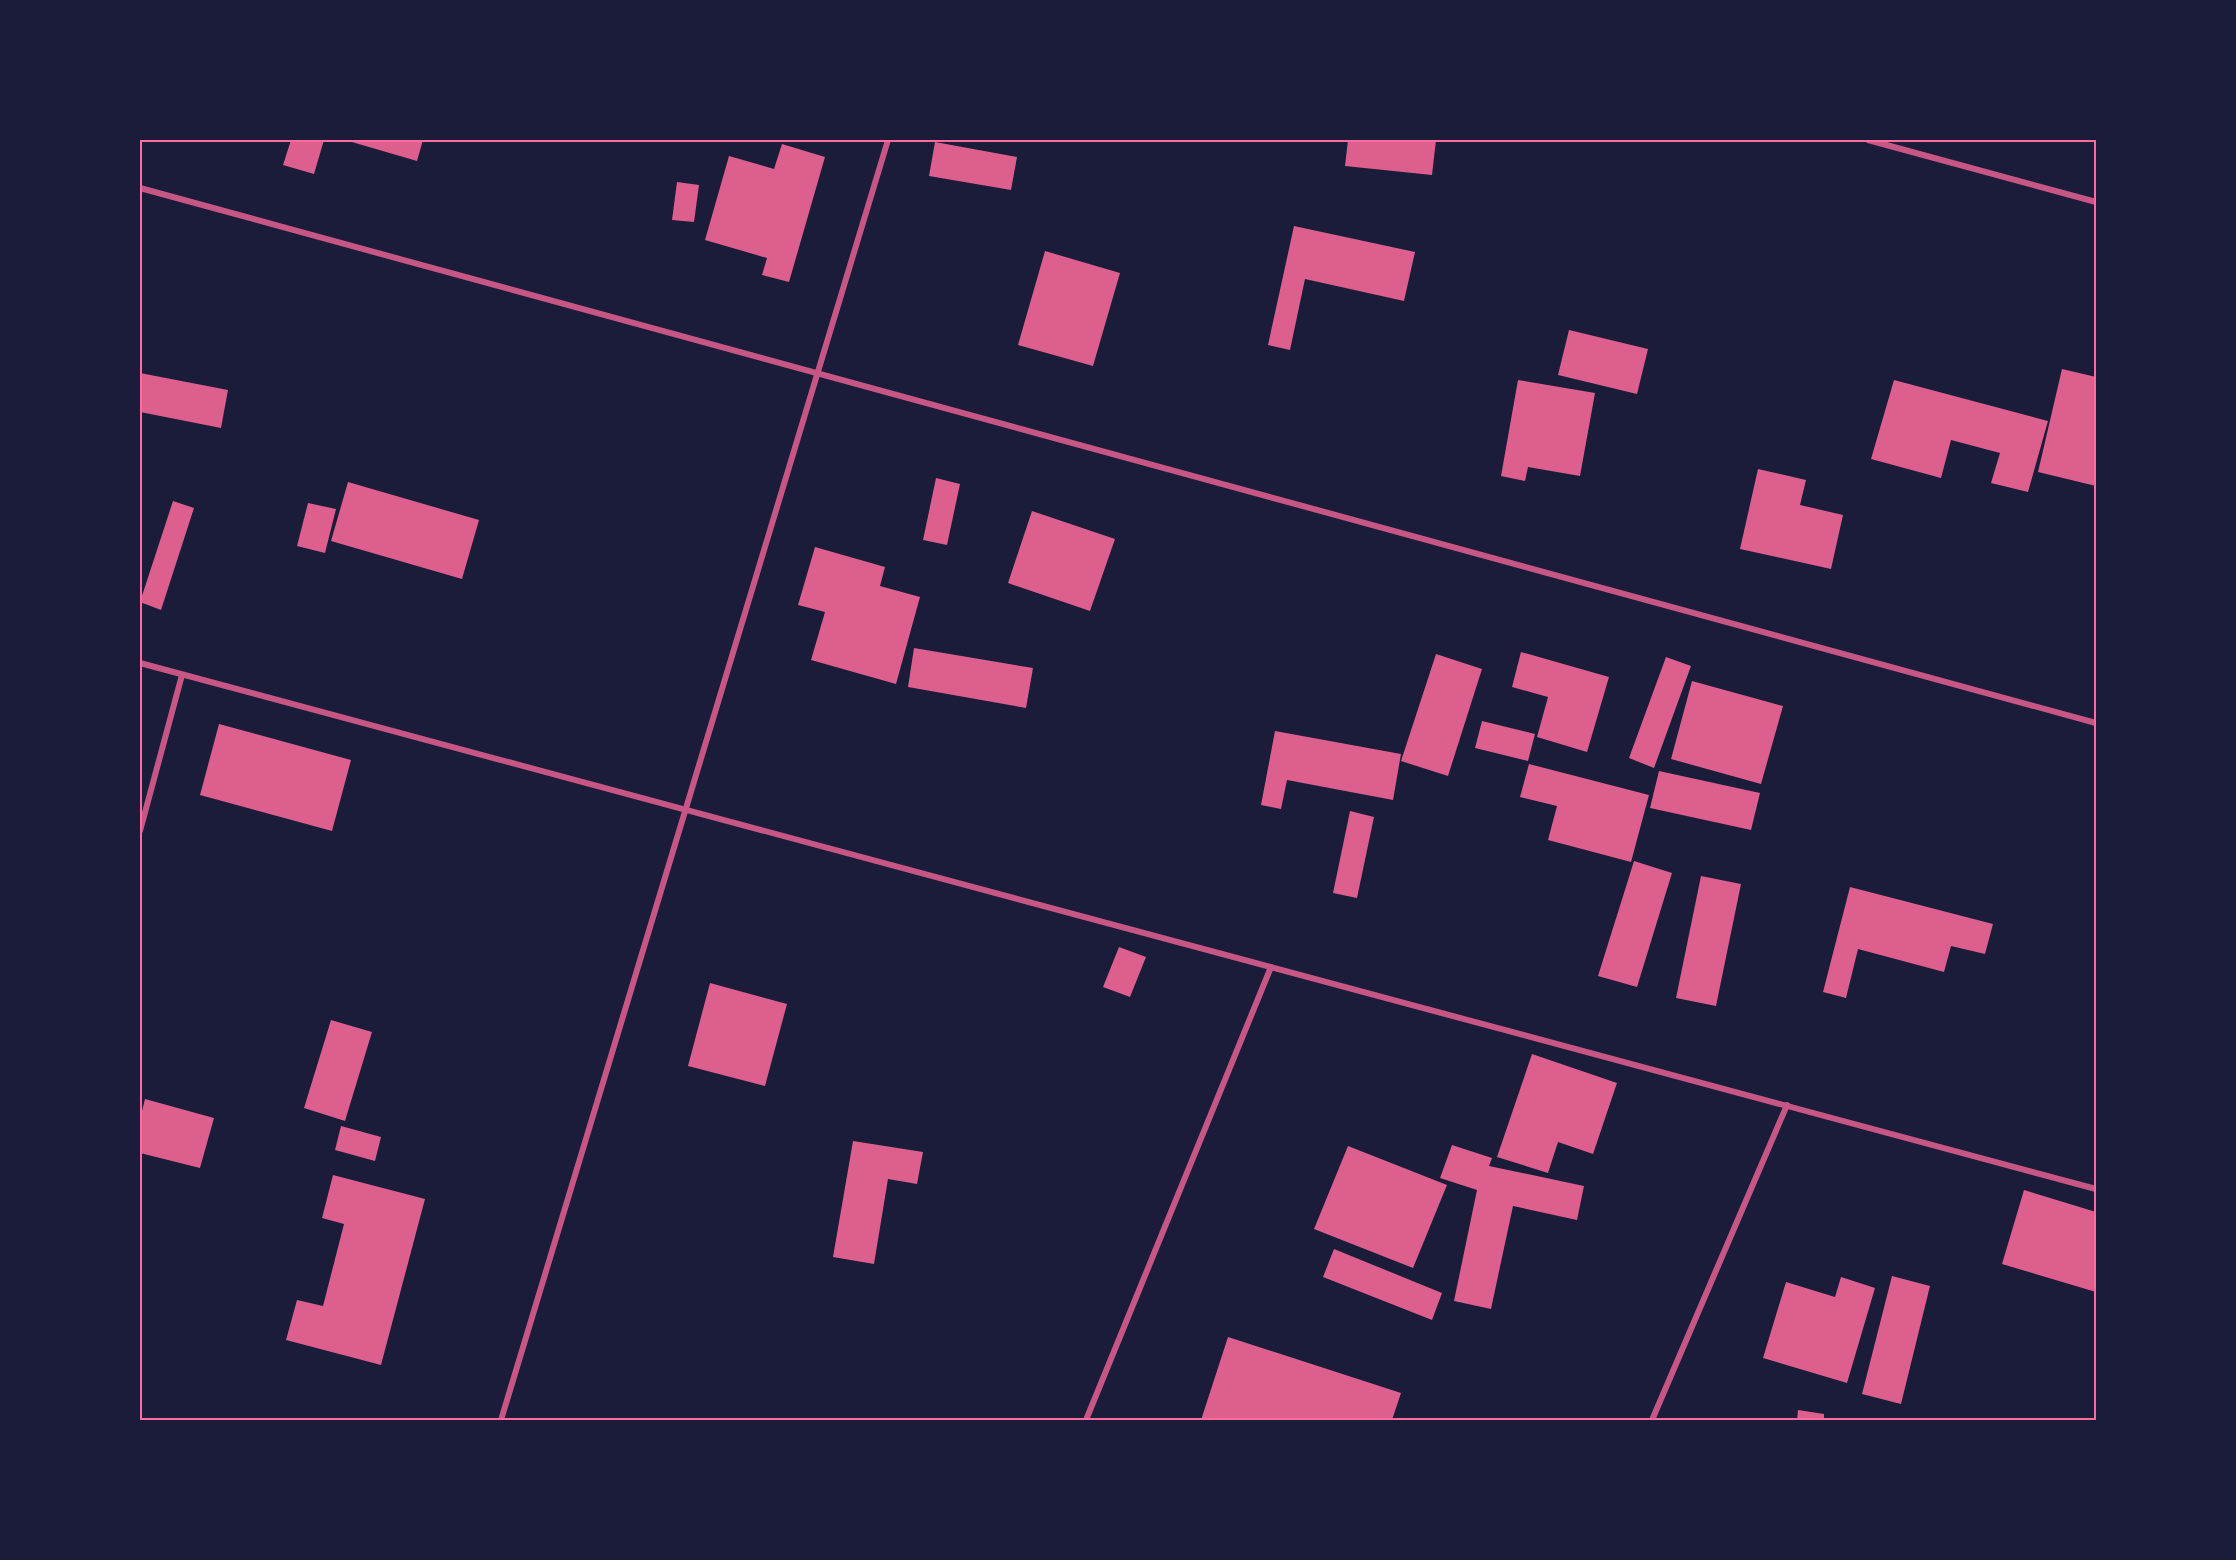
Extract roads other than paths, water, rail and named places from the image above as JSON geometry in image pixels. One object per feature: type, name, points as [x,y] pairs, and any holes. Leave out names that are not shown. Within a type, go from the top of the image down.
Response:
[{"type":"street","points":[[501,1420],[888,140]]},
{"type":"street","points":[[1868,140],[2097,202]]},
{"type":"street","points":[[140,188],[2097,723]]},
{"type":"street","points":[[140,663],[2097,1189]]},
{"type":"street","points":[[140,831],[182,675]]},
{"type":"street","points":[[1086,1420],[1271,967]]},
{"type":"street","points":[[1652,1420],[1787,1106]]}]
